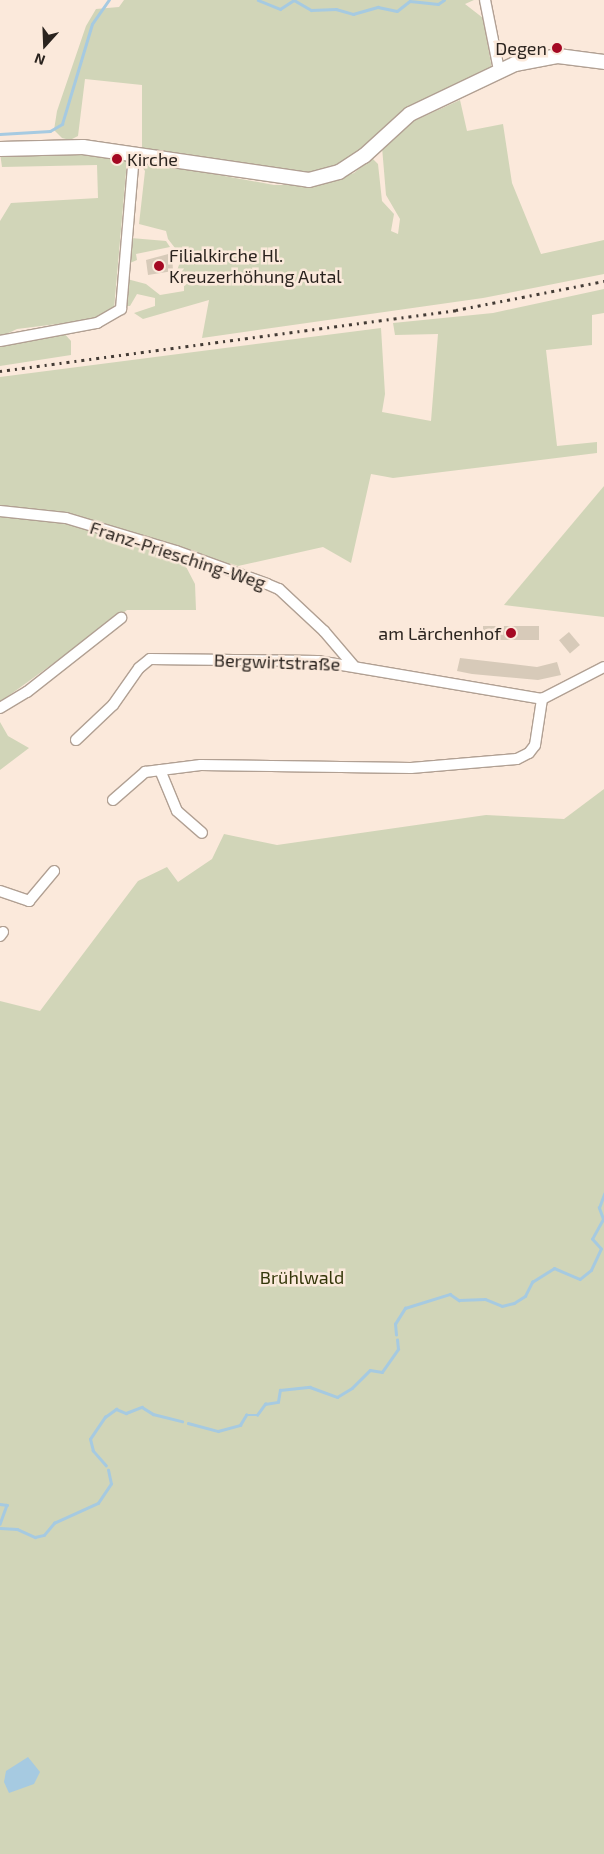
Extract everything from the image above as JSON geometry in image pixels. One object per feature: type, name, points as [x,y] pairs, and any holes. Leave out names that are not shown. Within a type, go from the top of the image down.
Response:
[{"type":"main road","points":[[0,149],[83,147],[309,180],[338,172],[364,156],[410,114],[499,70],[558,56],[604,62]]},
{"type":"street","points":[[485,0],[499,70]]},
{"type":"street","points":[[0,341],[97,323],[121,309],[134,154]]},
{"type":"street","name":"Franz-Priesching-Weg","points":[[0,512],[66,518],[176,551],[279,589],[324,631],[353,665]]},
{"type":"street","points":[[0,708],[27,692],[121,618]]},
{"type":"street","name":"Bergwirtstraße","points":[[76,740],[113,705],[139,668],[150,659],[318,661],[353,665],[542,699]]},
{"type":"street","points":[[113,800],[145,772],[201,764],[411,768],[517,759],[529,754],[535,745],[542,699],[604,667]]},
{"type":"street","points":[[160,770],[177,812],[202,833]]},
{"type":"street","points":[[0,891],[29,901],[54,871]]},
{"type":"green space","points":[[124,0],[474,0],[465,4],[483,18],[492,69],[353,157],[326,170],[306,174],[142,148],[142,85],[85,79],[78,136],[70,140],[62,138],[54,130],[57,111],[86,26],[96,9],[119,7]]},
{"type":"green space","points":[[460,100],[467,131],[503,124],[512,183],[541,254],[604,240],[604,274],[483,298],[202,338],[209,300],[143,319],[134,313],[155,306],[155,298],[137,294],[130,306],[125,306],[127,279],[146,284],[160,295],[184,291],[184,286],[195,278],[194,272],[176,273],[182,257],[168,239],[166,231],[139,224],[145,171],[140,164],[148,162],[274,185],[319,185],[354,173],[372,158],[378,164],[382,201],[394,214],[391,231],[398,234],[400,219],[386,195],[382,147],[409,123]]},
{"type":"green space","points":[[0,153],[69,153],[127,161],[114,309],[89,320],[17,329],[0,337],[0,221],[11,203],[98,198],[97,165],[2,167]]},
{"type":"green space","points":[[131,238],[166,241],[170,247],[136,254],[137,260],[130,263]]},
{"type":"green space","points":[[604,289],[604,313],[592,315],[592,345],[546,350],[557,446],[597,442],[597,453],[393,478],[371,474],[351,563],[323,547],[238,566],[182,559],[195,584],[196,610],[127,610],[0,702],[0,377],[381,328],[385,394],[382,412],[431,421],[438,334],[395,335],[393,323],[493,313]]},
{"type":"green space","points":[[63,332],[71,341],[71,355],[0,366],[0,345]]},
{"type":"green space","points":[[604,486],[604,617],[504,605]]},
{"type":"green space","points":[[0,722],[8,736],[29,748],[0,770]]},
{"type":"green space","name":"Brühlwald","points":[[604,789],[604,1854],[0,1854],[0,1001],[40,1011],[138,881],[167,867],[178,882],[212,859],[224,834],[277,845],[486,815],[564,819]]},
{"type":"water","points":[[28,1757],[40,1772],[34,1784],[9,1793],[4,1782],[6,1771]]},
{"type":"building","name":"Filialkirche Hl. Kreuzerhöhung Autal","points":[[172,253],[173,271],[148,275],[146,260]]},
{"type":"building","name":"am Lärchenhof","points":[[483,626],[539,626],[539,640],[483,640]]},
{"type":"building","points":[[569,632],[580,645],[570,653],[559,640]]},
{"type":"building","points":[[460,658],[537,667],[557,662],[561,675],[538,680],[472,674],[457,671]]},
{"type":"waterway","points":[[0,134],[50,131],[62,124],[92,24],[109,0]]},
{"type":"waterway","points":[[258,0],[280,9],[294,0],[311,10],[336,9],[353,14],[378,7],[397,11],[410,1],[438,4],[444,0]]},
{"type":"waterway","points":[[396,1335],[395,1324],[405,1308],[450,1294],[459,1300],[485,1299],[502,1306],[514,1303],[525,1296],[532,1282],[554,1268],[580,1279],[591,1270],[601,1249],[592,1239],[603,1219],[599,1208],[604,1194]]},
{"type":"waterway","points":[[188,1423],[218,1431],[240,1425],[246,1415],[257,1415],[265,1404],[278,1402],[280,1390],[310,1387],[337,1397],[352,1388],[370,1370],[382,1372],[398,1349],[397,1340]]},
{"type":"waterway","points":[[106,1466],[93,1451],[90,1439],[105,1417],[116,1409],[126,1413],[142,1407],[153,1414],[182,1421]]},
{"type":"waterway","points":[[0,1528],[17,1529],[35,1537],[44,1535],[54,1523],[98,1503],[111,1484],[108,1470]]},
{"type":"waterway","points":[[0,1504],[7,1505],[0,1524]]},
{"type":"railway","points":[[0,371],[456,310],[604,281]]},
{"type":"place","name":"Degen","points":[[557,48]]},
{"type":"place","name":"Kirche","points":[[117,159]]},
{"type":"place","name":"Filialkirche Hl. Kreuzerhöhung Autal","points":[[159,266]]},
{"type":"place","name":"am Lärchenhof","points":[[511,633]]}]
